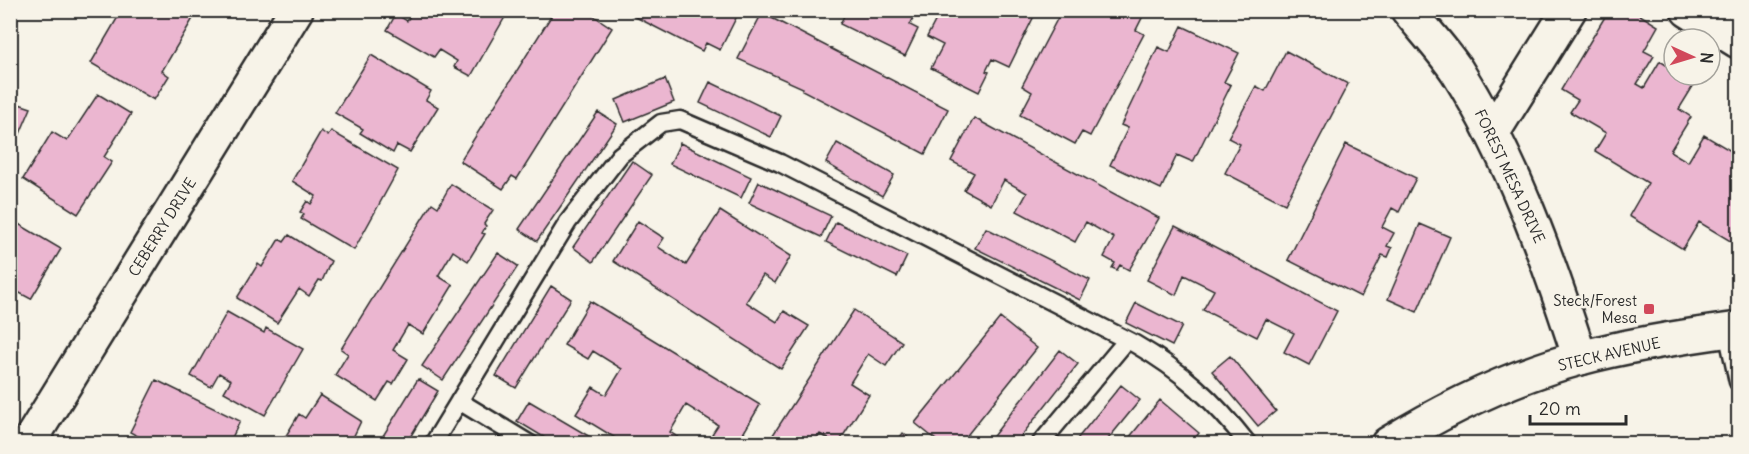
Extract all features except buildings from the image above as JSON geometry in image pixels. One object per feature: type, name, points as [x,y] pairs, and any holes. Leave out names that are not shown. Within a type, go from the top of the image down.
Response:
[{"type":"street","name":"CEBERRY DRIVE","points":[[28,444],[296,10]]},
{"type":"street","name":"FOREST MESA DRIVE","points":[[1408,10],[1456,69],[1492,132],[1545,251],[1580,358]]},
{"type":"street","points":[[1492,132],[1569,10]]},
{"type":"street","points":[[1688,10],[1738,41]]},
{"type":"street","name":"STECK AVENUE","points":[[1388,444],[1428,419],[1487,393],[1580,358],[1733,330]]},
{"type":"lane","points":[[432,444],[568,222],[620,155],[662,123],[680,120],[780,163],[1127,340],[1173,366],[1226,416],[1248,444]]},
{"type":"lane","points":[[1733,330],[1738,382]]},
{"type":"lane","points":[[1040,444],[1127,340]]},
{"type":"lane","points":[[459,401],[530,444]]},
{"type":"place","name":"Steck/Forest Mesa","points":[[1649,309]]}]
